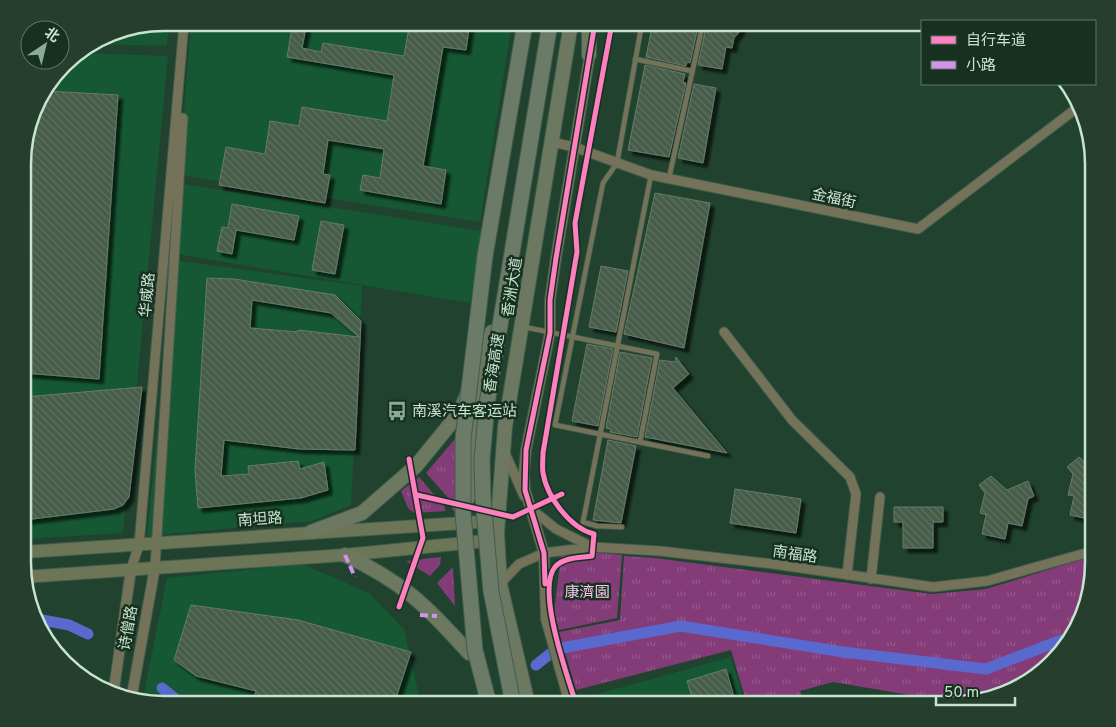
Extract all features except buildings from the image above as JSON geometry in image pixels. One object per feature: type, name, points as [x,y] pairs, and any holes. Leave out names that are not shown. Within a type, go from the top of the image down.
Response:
[{"type":"highway","name":"香洲大道","points":[[526,696],[500,584],[497,540],[498,521],[504,448],[569,31]]},
{"type":"highway","points":[[589,31],[589,55]]},
{"type":"highway","name":"香海高速","points":[[487,696],[475,650],[462,513],[463,439],[485,256],[523,32]]},
{"type":"highway","name":"香洲大道","points":[[481,696],[469,653],[463,574],[466,523],[479,403],[542,32]]},
{"type":"highway","name":"香海高速","points":[[511,696],[491,591],[483,499],[482,460],[487,404],[548,32]]},
{"type":"highway","points":[[311,532],[362,512],[416,466],[460,412],[492,332]]},
{"type":"highway","points":[[345,555],[379,571],[412,593],[437,616],[469,653]]},
{"type":"main road","name":"南坦路","points":[[31,552],[498,521]]},
{"type":"main road","points":[[32,576],[156,566],[345,555],[497,540]]},
{"type":"street","points":[[568,695],[546,619],[544,553],[525,490],[526,450],[550,333],[550,300],[593,31]]},
{"type":"street","name":"华威路","points":[[130,569],[139,545],[183,32]]},
{"type":"street","name":"金福街","points":[[552,142],[574,147],[650,175],[918,229],[1073,109]]},
{"type":"street","points":[[156,566],[183,118]]},
{"type":"street","points":[[724,332],[792,420],[850,478],[856,494],[847,575]]},
{"type":"street","points":[[504,448],[530,508],[556,529],[592,548]]},
{"type":"street","points":[[870,579],[880,497]]},
{"type":"street","name":"南福路","points":[[500,584],[519,564],[544,553],[592,548],[670,552],[933,587],[987,581],[1084,554]]},
{"type":"street","name":"诗僧路","points":[[133,692],[156,566]]},
{"type":"street","name":"诗僧路","points":[[114,686],[130,569]]},
{"type":"lane","points":[[640,31],[617,163],[602,183],[555,425],[708,456]]},
{"type":"lane","points":[[668,178],[701,31]]},
{"type":"lane","points":[[635,59],[692,71]]},
{"type":"lane","points":[[622,527],[597,526],[583,522],[650,175]]},
{"type":"lane","points":[[522,327],[657,354],[640,442]]},
{"type":"shaded area","points":[[168,32],[167,46],[107,44],[121,38],[138,34]]},
{"type":"shaded area","points":[[190,32],[511,32],[480,222],[179,175]]},
{"type":"shaded area","points":[[91,53],[168,56],[123,533],[31,539],[31,164],[32,147],[38,121],[59,83],[70,70]]},
{"type":"shaded area","points":[[177,183],[482,231],[470,303],[171,253]]},
{"type":"shaded area","points":[[174,260],[362,286],[351,505],[312,521],[147,536]]},
{"type":"shaded area","points":[[302,564],[369,593],[404,629],[419,696],[164,696],[144,694],[167,578]]},
{"type":"shaded area","points":[[731,657],[742,695],[592,695]]},
{"type":"green space","points":[[461,432],[456,510],[453,511],[452,502],[426,473]]},
{"type":"green space","points":[[419,477],[444,506],[446,511],[414,513],[408,508],[401,491]]},
{"type":"green space","name":"康濟園","points":[[593,552],[622,555],[617,618],[559,630],[554,613],[561,556]]},
{"type":"green space","points":[[624,556],[655,558],[932,594],[986,589],[1084,559],[1082,589],[1078,606],[1071,622],[1057,644],[1046,657],[1018,678],[1003,686],[969,695],[910,695],[833,682],[800,691],[801,695],[744,695],[731,650],[576,690],[559,632],[620,620]]},
{"type":"green space","points":[[441,557],[440,565],[430,576],[406,561]]},
{"type":"green space","points":[[453,567],[455,606],[437,583]]},
{"type":"waterway","points":[[44,620],[69,625],[88,634]]},
{"type":"waterway","points":[[536,665],[556,649],[681,626],[843,652],[986,669],[1059,641]]},
{"type":"waterway","points":[[162,688],[172,696]]},
{"type":"marked path","points":[[345,555],[355,577]]},
{"type":"marked path","points":[[420,615],[437,616]]},
{"type":"cycle path","points":[[545,584],[544,553],[525,490],[526,450],[550,333],[550,300],[556,258],[594,31]]},
{"type":"cycle path","points":[[573,695],[555,634],[549,594],[550,578],[555,567],[563,561],[592,556],[594,534],[585,531],[568,518],[549,492],[543,473],[543,453],[577,252],[575,223],[610,31]]},
{"type":"cycle path","points":[[399,607],[423,538],[409,459]]},
{"type":"cycle path","points":[[417,495],[513,517],[562,494]]},
{"type":"place","name":"南溪汽车客运站","points":[[397,411]]}]
